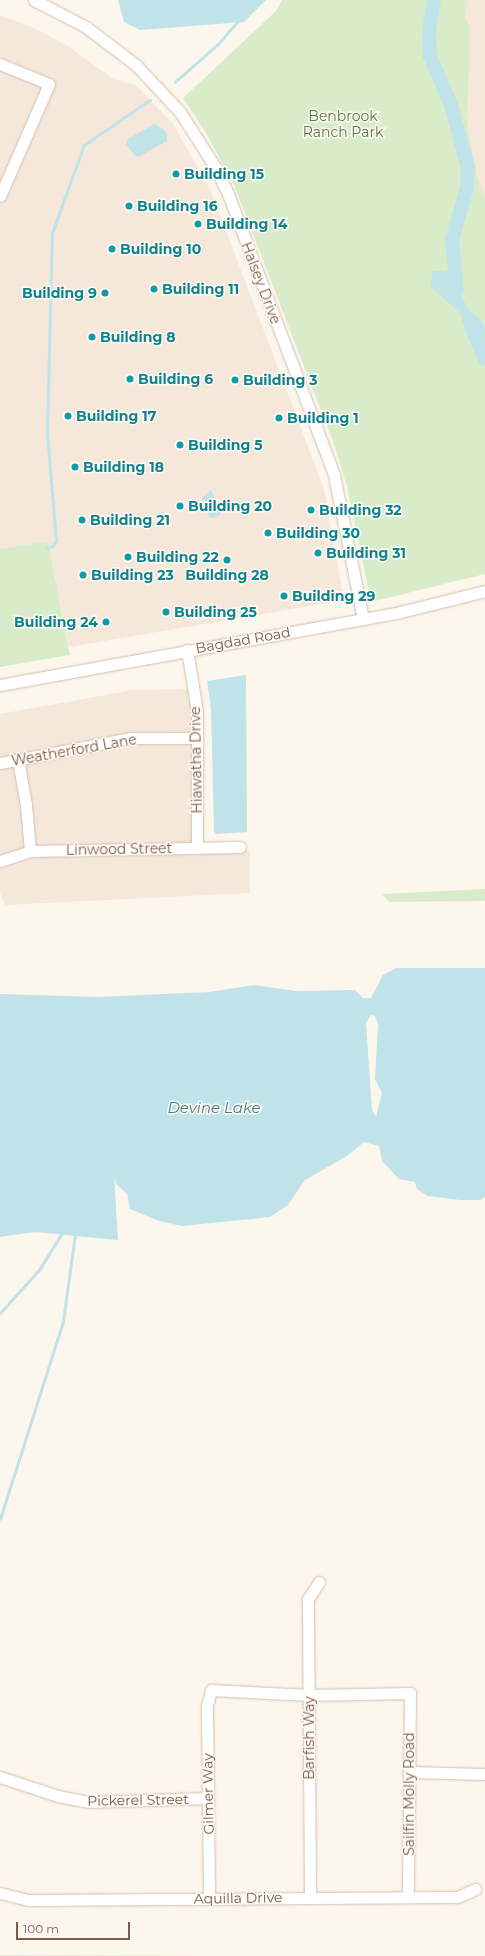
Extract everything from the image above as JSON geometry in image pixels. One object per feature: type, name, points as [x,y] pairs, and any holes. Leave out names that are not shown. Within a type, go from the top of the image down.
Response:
[{"type":"street","name":"Halsey Drive","points":[[34,0],[86,27],[136,65],[180,112],[214,167],[228,194],[331,465],[344,517],[363,619]]},
{"type":"street","points":[[0,64],[49,84],[0,196]]},
{"type":"street","name":"Bagdad Road","points":[[0,685],[419,609],[485,591]]},
{"type":"street","name":"Hiawatha Drive","points":[[187,650],[197,711],[197,848]]},
{"type":"street","name":"Weatherford Lane","points":[[0,763],[130,738],[197,738]]},
{"type":"street","points":[[18,760],[26,805],[30,851]]},
{"type":"street","name":"Linwood Street","points":[[0,861],[30,851],[240,847]]},
{"type":"street","name":"Barfish Way","points":[[310,1897],[308,1599],[319,1582]]},
{"type":"street","name":"Gilmer Way","points":[[209,1899],[207,1706],[212,1690],[308,1695]]},
{"type":"street","name":"Sailfin Molly Road","points":[[308,1695],[410,1693],[408,1896]]},
{"type":"street","points":[[409,1772],[485,1774]]},
{"type":"street","name":"Pickerel Street","points":[[0,1778],[58,1796],[88,1802],[208,1798]]},
{"type":"street","name":"Aquilla Drive","points":[[0,1893],[30,1900],[408,1896],[458,1897],[475,1889]]},
{"type":"shaded area","points":[[468,0],[485,0],[485,196],[478,179],[467,120],[465,17]]},
{"type":"shaded area","points":[[0,15],[32,27],[68,46],[113,79],[136,85],[173,124],[211,191],[324,489],[343,595],[339,601],[69,647],[48,541],[0,549]]},
{"type":"shaded area","points":[[190,689],[195,714],[196,851],[250,851],[250,893],[5,905],[0,893],[0,714],[133,690]]},
{"type":"green space","name":"Benbrook Ranch Park","points":[[282,0],[468,0],[465,17],[470,28],[467,120],[478,179],[485,196],[485,574],[371,602],[347,487],[335,447],[234,185],[206,133],[183,98],[276,11]]},
{"type":"green space","points":[[48,541],[70,655],[0,667],[0,549]]},
{"type":"green space","points":[[485,889],[485,901],[389,902],[382,894]]},
{"type":"green space","points":[[0,1955],[228,1956],[0,1956]]},
{"type":"water","points":[[118,0],[266,0],[244,22],[140,30],[124,22]]},
{"type":"water","points":[[154,124],[163,129],[167,134],[167,141],[138,157],[135,156],[126,144],[128,139]]},
{"type":"water","points":[[433,271],[459,272],[458,289],[469,311],[480,319],[485,328],[484,342],[479,343],[472,338],[462,322],[462,315],[430,286]]},
{"type":"water","points":[[211,490],[221,515],[213,518],[209,517],[202,498]]},
{"type":"water","points":[[246,675],[247,832],[216,834],[214,831],[211,709],[207,681]]},
{"type":"water","name":"Devine Lake","points":[[396,968],[485,968],[485,1197],[480,1200],[460,1200],[427,1196],[417,1189],[415,1182],[399,1179],[382,1161],[379,1146],[364,1142],[347,1156],[305,1180],[288,1205],[270,1217],[182,1226],[159,1221],[130,1209],[127,1194],[116,1184],[114,1175],[118,1240],[35,1232],[0,1237],[0,994],[98,997],[209,992],[254,985],[296,991],[355,990],[363,998],[371,998],[383,975]],"holes":[[[371,1015],[375,1016],[378,1024],[375,1079],[382,1093],[376,1117],[372,1110],[366,1023]]]},
{"type":"waterway","points":[[434,0],[429,31],[430,56],[451,105],[468,168],[467,187],[452,240],[457,291]]},
{"type":"waterway","points":[[175,82],[218,44],[239,20]]},
{"type":"waterway","points":[[46,548],[53,546],[56,541],[47,433],[52,233],[84,145],[150,100]]},
{"type":"waterway","points":[[471,326],[485,359]]},
{"type":"waterway","points":[[0,1313],[39,1270],[62,1233]]},
{"type":"waterway","points":[[0,1519],[63,1321],[75,1234]]},
{"type":"place","name":"Building 15","points":[[176,174]]},
{"type":"place","name":"Building 16","points":[[129,206]]},
{"type":"place","name":"Building 14","points":[[198,224]]},
{"type":"place","name":"Building 10","points":[[112,249]]},
{"type":"place","name":"Building 11","points":[[154,289]]},
{"type":"place","name":"Building 9","points":[[105,293]]},
{"type":"place","name":"Building 8","points":[[92,337]]},
{"type":"place","name":"Building 6","points":[[130,379]]},
{"type":"place","name":"Building 3","points":[[235,380]]},
{"type":"place","name":"Building 17","points":[[68,416]]},
{"type":"place","name":"Building 1","points":[[279,418]]},
{"type":"place","name":"Building 5","points":[[180,445]]},
{"type":"place","name":"Building 18","points":[[75,467]]},
{"type":"place","name":"Building 20","points":[[180,506]]},
{"type":"place","name":"Building 32","points":[[311,510]]},
{"type":"place","name":"Building 21","points":[[82,520]]},
{"type":"place","name":"Building 30","points":[[268,533]]},
{"type":"place","name":"Building 31","points":[[318,553]]},
{"type":"place","name":"Building 22","points":[[128,557]]},
{"type":"place","name":"Building 28","points":[[227,560]]},
{"type":"place","name":"Building 23","points":[[83,575]]},
{"type":"place","name":"Building 29","points":[[284,596]]},
{"type":"place","name":"Building 25","points":[[166,612]]},
{"type":"place","name":"Building 24","points":[[106,622]]}]
